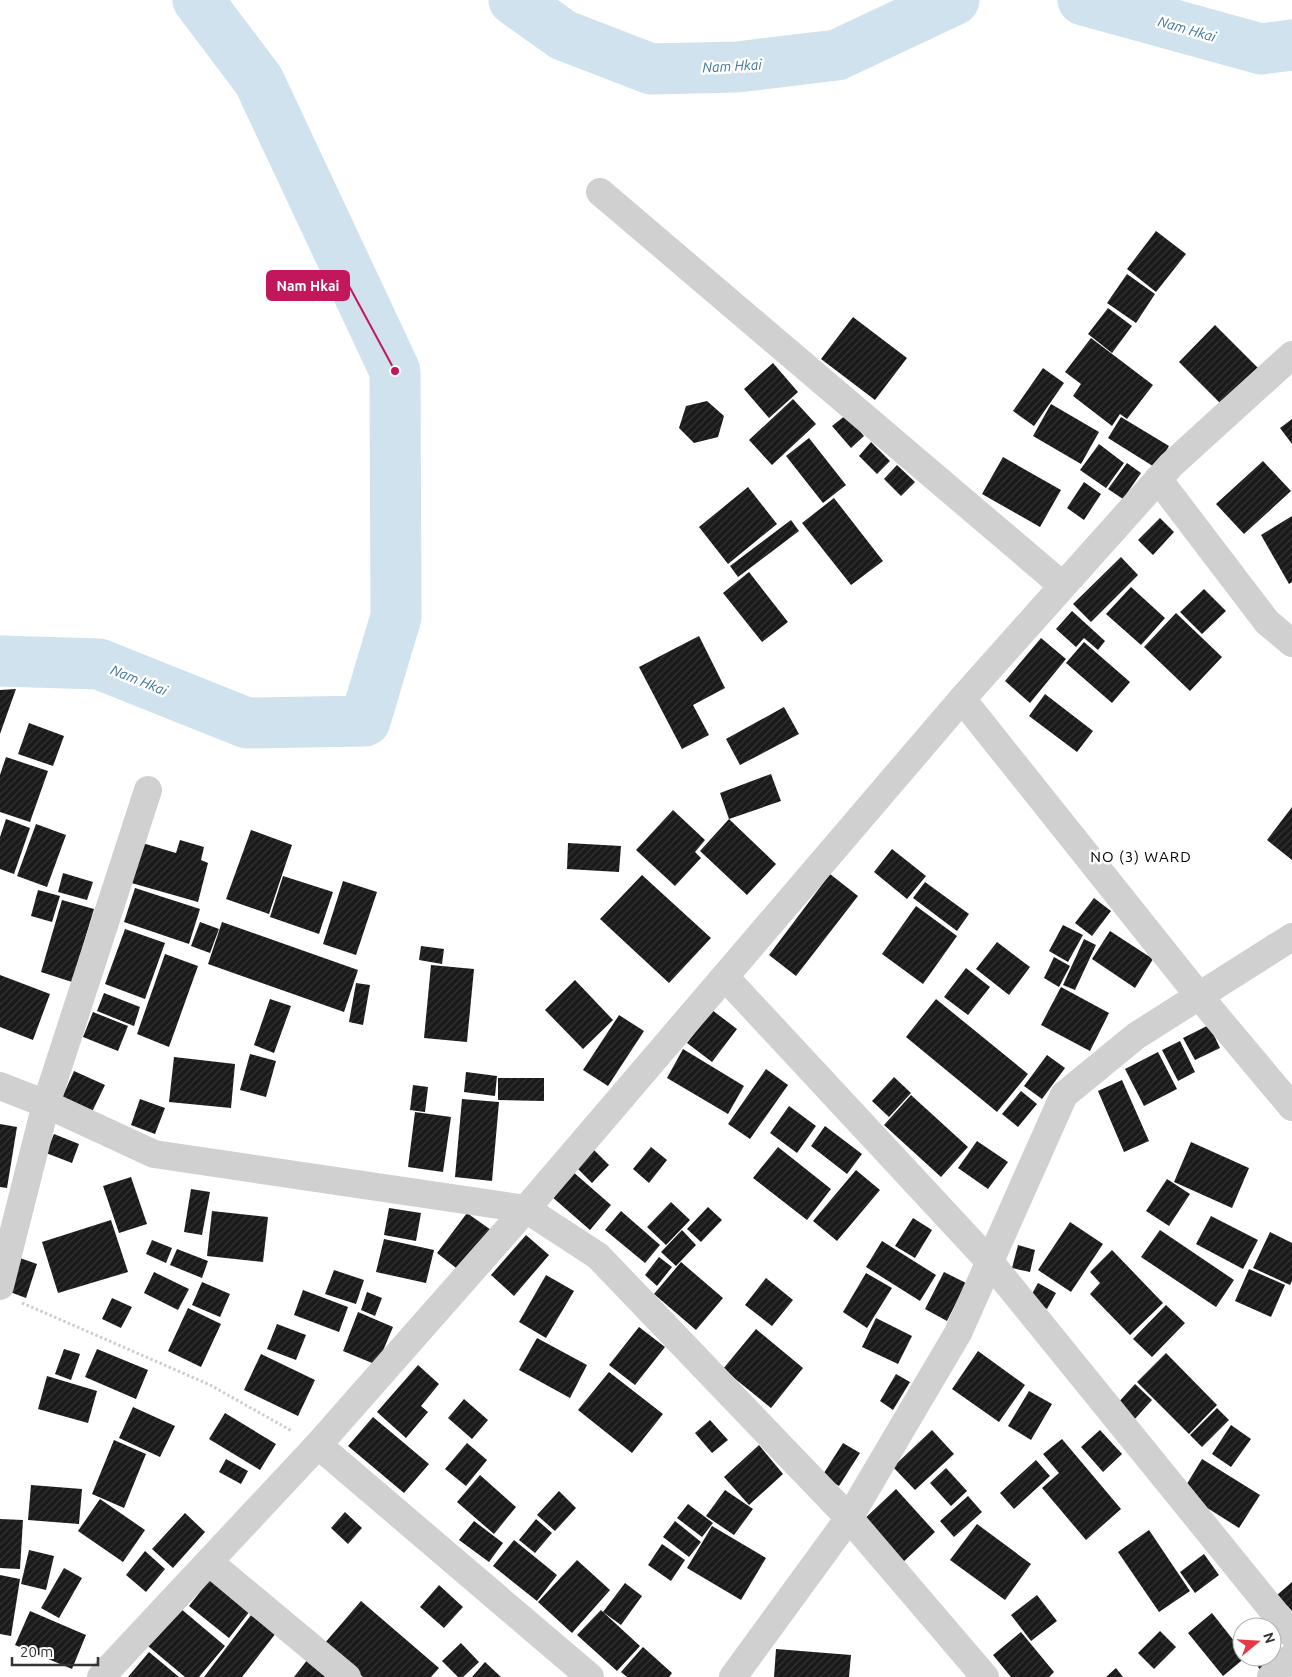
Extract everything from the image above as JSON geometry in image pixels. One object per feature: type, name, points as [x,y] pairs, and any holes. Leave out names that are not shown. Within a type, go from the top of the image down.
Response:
[{"type":"street","points":[[600,192],[1063,586]]},
{"type":"street","points":[[101,1677],[318,1446],[526,1209],[962,699],[1158,479],[1292,355]]},
{"type":"street","points":[[1158,479],[1267,622],[1292,643]]},
{"type":"street","points":[[962,699],[1199,996],[1292,1107]]},
{"type":"street","points":[[9,1294],[46,1104],[148,790]]},
{"type":"street","points":[[734,1677],[850,1518],[958,1333],[1064,1095],[1136,1036],[1292,937]]},
{"type":"street","points":[[725,977],[990,1262],[1292,1634]]},
{"type":"street","points":[[0,1086],[46,1104],[154,1154],[526,1209],[598,1256],[850,1518],[985,1677]]},
{"type":"street","points":[[318,1446],[590,1677]]},
{"type":"street","points":[[209,1562],[347,1677]]},
{"type":"street","points":[[1271,1677],[1292,1657]]},
{"type":"path","points":[[9,1294],[210,1386],[318,1446]]},
{"type":"building","points":[[1156,231],[1186,254],[1156,292],[1127,269]]},
{"type":"building","points":[[1127,274],[1155,294],[1136,323],[1107,303]]},
{"type":"building","points":[[1108,308],[1132,326],[1112,353],[1088,334]]},
{"type":"building","points":[[853,317],[907,358],[875,400],[821,359]]},
{"type":"building","points":[[1215,325],[1259,369],[1223,406],[1179,362]]},
{"type":"building","points":[[1091,338],[1153,385],[1127,419],[1120,414],[1112,426],[1073,396],[1081,384],[1065,372]]},
{"type":"building","points":[[773,363],[798,392],[769,418],[744,389]]},
{"type":"building","points":[[1043,368],[1064,383],[1034,426],[1013,411]]},
{"type":"building","points":[[793,399],[816,424],[772,465],[749,440]]},
{"type":"building","points":[[707,401],[724,416],[718,437],[694,443],[679,428],[686,406]]},
{"type":"building","points":[[1051,404],[1099,432],[1081,464],[1033,436]]},
{"type":"building","points":[[846,415],[864,436],[851,448],[832,426]]},
{"type":"building","points":[[1121,417],[1169,446],[1156,468],[1108,438]]},
{"type":"building","points":[[1292,419],[1292,444],[1280,428]]},
{"type":"building","points":[[809,438],[846,485],[823,503],[786,456]]},
{"type":"building","points":[[871,442],[890,461],[877,474],[859,456]]},
{"type":"building","points":[[1099,444],[1124,463],[1106,488],[1080,470]]},
{"type":"building","points":[[1003,457],[1061,490],[1040,527],[982,494]]},
{"type":"building","points":[[1263,461],[1291,491],[1244,534],[1216,504]]},
{"type":"building","points":[[1127,463],[1141,473],[1123,499],[1108,489]]},
{"type":"building","points":[[897,465],[915,482],[901,496],[884,479]]},
{"type":"building","points":[[1084,482],[1101,494],[1084,520],[1067,508]]},
{"type":"building","points":[[748,487],[777,524],[728,564],[699,527]]},
{"type":"building","points":[[834,498],[883,561],[851,585],[802,523]]},
{"type":"building","points":[[1292,516],[1292,582],[1289,584],[1261,535]]},
{"type":"building","points":[[1160,518],[1174,532],[1153,555],[1138,540]]},
{"type":"building","points":[[791,520],[799,531],[738,577],[730,566]]},
{"type":"building","points":[[1121,557],[1138,575],[1091,622],[1073,604]]},
{"type":"building","points":[[749,572],[788,622],[762,642],[723,593]]},
{"type":"building","points":[[1131,587],[1165,618],[1141,645],[1106,614]]},
{"type":"building","points":[[1204,589],[1226,611],[1202,634],[1180,612]]},
{"type":"building","points":[[1072,611],[1105,641],[1098,650],[1084,638],[1076,647],[1056,629]]},
{"type":"building","points":[[1176,613],[1222,657],[1190,691],[1144,647]]},
{"type":"building","points":[[699,636],[725,688],[693,705],[709,735],[682,749],[639,667]]},
{"type":"building","points":[[1041,638],[1066,659],[1030,703],[1005,681]]},
{"type":"building","points":[[1084,642],[1130,682],[1112,703],[1066,663]]},
{"type":"building","points":[[16,689],[0,734],[0,690]]},
{"type":"building","points":[[1045,694],[1093,731],[1077,752],[1029,716]]},
{"type":"building","points":[[784,707],[799,734],[740,765],[726,739]]},
{"type":"building","points":[[29,723],[64,736],[53,766],[18,754]]},
{"type":"building","points":[[6,757],[48,771],[30,822],[0,812],[0,775]]},
{"type":"building","points":[[771,774],[781,801],[729,819],[720,793]]},
{"type":"building","points":[[1292,807],[1292,860],[1267,840]]},
{"type":"building","points":[[673,810],[705,840],[695,852],[701,858],[675,886],[636,850]]},
{"type":"building","points":[[6,819],[30,828],[14,874],[0,869],[0,837]]},
{"type":"building","points":[[729,819],[776,864],[747,895],[700,851]]},
{"type":"building","points":[[36,824],[66,835],[47,887],[17,876]]},
{"type":"building","points":[[251,830],[292,845],[269,914],[226,899]]},
{"type":"building","points":[[180,840],[204,847],[201,860],[208,863],[198,902],[128,882],[139,842],[176,853]]},
{"type":"building","points":[[568,843],[621,846],[619,872],[567,869]]},
{"type":"building","points":[[892,849],[926,876],[907,899],[874,872]]},
{"type":"building","points":[[63,873],[93,882],[87,900],[58,892]]},
{"type":"building","points":[[830,874],[858,896],[796,976],[769,955]]},
{"type":"building","points":[[642,875],[711,938],[669,983],[600,919]]},
{"type":"building","points":[[283,876],[333,892],[319,934],[270,917]]},
{"type":"building","points":[[343,881],[377,892],[356,955],[323,944]]},
{"type":"building","points":[[925,882],[969,914],[957,931],[913,898]]},
{"type":"building","points":[[135,888],[200,909],[189,944],[124,922]]},
{"type":"building","points":[[38,890],[60,896],[52,922],[31,916]]},
{"type":"building","points":[[1094,898],[1111,911],[1092,936],[1075,923]]},
{"type":"building","points":[[62,900],[94,909],[72,982],[41,972]]},
{"type":"building","points":[[916,906],[957,936],[923,984],[882,954]]},
{"type":"building","points":[[200,922],[219,929],[210,953],[191,946]]},
{"type":"building","points":[[222,922],[358,970],[344,1012],[208,964]]},
{"type":"building","points":[[1063,925],[1083,935],[1068,962],[1049,951]]},
{"type":"building","points":[[125,929],[165,943],[145,999],[105,984]]},
{"type":"building","points":[[1110,931],[1153,959],[1135,988],[1092,959]]},
{"type":"building","points":[[1084,939],[1096,945],[1075,990],[1063,985]]},
{"type":"building","points":[[997,942],[1030,967],[1009,995],[976,969]]},
{"type":"building","points":[[421,946],[444,949],[442,964],[419,960]]},
{"type":"building","points":[[165,954],[198,966],[169,1047],[137,1034]]},
{"type":"building","points":[[1054,957],[1070,966],[1059,987],[1044,978]]},
{"type":"building","points":[[431,965],[474,969],[467,1042],[424,1038]]},
{"type":"building","points":[[966,968],[990,987],[968,1015],[944,997]]},
{"type":"building","points":[[0,975],[50,994],[33,1040],[0,1027]]},
{"type":"building","points":[[575,980],[613,1020],[583,1049],[545,1010]]},
{"type":"building","points":[[356,983],[370,985],[363,1025],[349,1022]]},
{"type":"building","points":[[1061,987],[1109,1013],[1090,1051],[1041,1025]]},
{"type":"building","points":[[104,993],[140,1007],[134,1026],[97,1011]]},
{"type":"building","points":[[270,999],[291,1006],[274,1053],[254,1045]]},
{"type":"building","points":[[936,999],[1028,1074],[997,1112],[906,1037]]},
{"type":"building","points":[[712,1010],[737,1029],[712,1062],[687,1043]]},
{"type":"building","points":[[93,1012],[128,1026],[118,1051],[83,1037]]},
{"type":"building","points":[[619,1015],[644,1031],[608,1086],[583,1070]]},
{"type":"building","points":[[1209,1025],[1220,1048],[1195,1060],[1183,1038]]},
{"type":"building","points":[[1180,1041],[1195,1072],[1178,1081],[1162,1050]]},
{"type":"building","points":[[683,1049],[744,1086],[728,1114],[667,1078]]},
{"type":"building","points":[[1158,1052],[1177,1089],[1144,1106],[1125,1069]]},
{"type":"building","points":[[250,1054],[276,1061],[266,1097],[240,1090]]},
{"type":"building","points":[[1047,1055],[1065,1068],[1042,1099],[1024,1086]]},
{"type":"building","points":[[174,1057],[235,1064],[231,1108],[169,1102]]},
{"type":"building","points":[[766,1069],[788,1085],[750,1139],[728,1124]]},
{"type":"building","points":[[74,1071],[105,1085],[91,1114],[61,1100]]},
{"type":"building","points":[[466,1072],[497,1076],[495,1096],[464,1092]]},
{"type":"building","points":[[894,1077],[911,1093],[889,1117],[872,1101]]},
{"type":"building","points":[[498,1078],[544,1078],[544,1101],[498,1100]]},
{"type":"building","points":[[1122,1080],[1149,1141],[1124,1152],[1098,1091]]},
{"type":"building","points":[[413,1085],[428,1087],[425,1112],[410,1110]]},
{"type":"building","points":[[1021,1091],[1037,1104],[1018,1127],[1002,1114]]},
{"type":"building","points":[[911,1095],[968,1147],[941,1177],[884,1125]]},
{"type":"building","points":[[140,1099],[165,1108],[155,1134],[131,1125]]},
{"type":"building","points":[[462,1099],[499,1102],[492,1181],[455,1177]]},
{"type":"building","points":[[789,1106],[816,1126],[797,1153],[770,1133]]},
{"type":"building","points":[[415,1112],[451,1117],[443,1172],[408,1167]]},
{"type":"building","points":[[0,1124],[17,1127],[7,1188],[0,1187]]},
{"type":"building","points":[[825,1126],[862,1154],[847,1174],[811,1146]]},
{"type":"building","points":[[54,1134],[79,1144],[72,1163],[46,1153]]},
{"type":"building","points":[[977,1141],[1008,1162],[988,1189],[958,1168]]},
{"type":"building","points":[[1191,1142],[1249,1168],[1232,1208],[1174,1182]]},
{"type":"building","points":[[651,1147],[667,1160],[649,1183],[633,1169]]},
{"type":"building","points":[[778,1147],[831,1189],[807,1220],[753,1178]]},
{"type":"building","points":[[593,1149],[609,1165],[592,1183],[576,1167]]},
{"type":"building","points":[[856,1170],[880,1190],[837,1241],[813,1221]]},
{"type":"building","points":[[572,1171],[611,1205],[590,1230],[551,1196]]},
{"type":"building","points":[[131,1177],[147,1224],[119,1233],[103,1186]]},
{"type":"building","points":[[1167,1179],[1190,1194],[1169,1226],[1146,1211]]},
{"type":"building","points":[[191,1189],[210,1192],[202,1235],[184,1232]]},
{"type":"building","points":[[671,1202],[690,1220],[666,1245],[647,1227]]},
{"type":"building","points":[[708,1207],[722,1220],[701,1242],[687,1229]]},
{"type":"building","points":[[389,1208],[421,1213],[416,1241],[384,1235]]},
{"type":"building","points":[[212,1211],[268,1217],[263,1262],[207,1256]]},
{"type":"building","points":[[621,1211],[660,1245],[645,1263],[605,1230]]},
{"type":"building","points":[[467,1213],[491,1230],[460,1271],[437,1253]]},
{"type":"building","points":[[1211,1216],[1258,1240],[1243,1269],[1196,1244]]},
{"type":"building","points":[[913,1218],[932,1230],[915,1258],[895,1246]]},
{"type":"building","points":[[111,1220],[128,1272],[58,1293],[42,1242]]},
{"type":"building","points":[[1070,1222],[1103,1244],[1071,1292],[1038,1270]]},
{"type":"building","points":[[682,1230],[696,1245],[676,1266],[661,1252]]},
{"type":"building","points":[[1160,1230],[1234,1280],[1216,1307],[1141,1257]]},
{"type":"building","points":[[1270,1232],[1292,1243],[1292,1281],[1290,1285],[1253,1268]]},
{"type":"building","points":[[526,1235],[549,1255],[514,1296],[491,1275]]},
{"type":"building","points":[[384,1239],[434,1250],[426,1283],[376,1272]]},
{"type":"building","points":[[152,1240],[172,1248],[166,1263],[146,1254]]},
{"type":"building","points":[[882,1241],[936,1275],[920,1301],[866,1267]]},
{"type":"building","points":[[1018,1245],[1035,1250],[1030,1272],[1012,1268]]},
{"type":"building","points":[[177,1249],[208,1261],[202,1278],[170,1265]]},
{"type":"building","points":[[1112,1250],[1163,1303],[1130,1335],[1090,1294],[1100,1283],[1090,1272]]},
{"type":"building","points":[[659,1257],[672,1267],[657,1286],[645,1275]]},
{"type":"building","points":[[20,1258],[37,1264],[26,1298],[10,1292]]},
{"type":"building","points":[[681,1262],[723,1298],[696,1330],[654,1294]]},
{"type":"building","points":[[1249,1269],[1285,1285],[1271,1317],[1235,1301]]},
{"type":"building","points":[[334,1270],[364,1280],[356,1304],[325,1294]]},
{"type":"building","points":[[154,1272],[189,1289],[178,1310],[144,1293]]},
{"type":"building","points":[[944,1272],[966,1283],[947,1321],[925,1309]]},
{"type":"building","points":[[866,1273],[892,1288],[867,1328],[843,1312]]},
{"type":"building","points":[[546,1275],[574,1291],[546,1338],[519,1322]]},
{"type":"building","points":[[766,1278],[793,1300],[772,1326],[745,1305]]},
{"type":"building","points":[[202,1282],[230,1294],[220,1317],[192,1305]]},
{"type":"building","points":[[1038,1283],[1056,1293],[1047,1309],[1029,1299]]},
{"type":"building","points":[[303,1290],[348,1307],[339,1332],[294,1315]]},
{"type":"building","points":[[367,1292],[382,1298],[375,1316],[361,1310]]},
{"type":"building","points":[[112,1298],[132,1307],[121,1328],[102,1319]]},
{"type":"building","points":[[1166,1305],[1185,1323],[1152,1357],[1133,1339]]},
{"type":"building","points":[[188,1308],[221,1324],[201,1367],[168,1351]]},
{"type":"building","points":[[358,1312],[393,1327],[377,1365],[343,1351]]},
{"type":"building","points":[[876,1318],[912,1336],[898,1364],[862,1347]]},
{"type":"building","points":[[277,1324],[306,1335],[296,1360],[267,1349]]},
{"type":"building","points":[[639,1327],[665,1347],[635,1385],[609,1365]]},
{"type":"building","points":[[756,1329],[803,1368],[771,1408],[723,1369]]},
{"type":"building","points":[[537,1338],[587,1365],[570,1398],[519,1370]]},
{"type":"building","points":[[64,1349],[80,1354],[71,1380],[55,1374]]},
{"type":"building","points":[[97,1349],[148,1370],[136,1399],[85,1377]]},
{"type":"building","points":[[978,1351],[1025,1385],[999,1422],[952,1389]]},
{"type":"building","points":[[1166,1353],[1217,1405],[1189,1434],[1137,1382]]},
{"type":"building","points":[[261,1354],[315,1380],[298,1416],[244,1390]]},
{"type":"building","points":[[418,1365],[439,1384],[421,1406],[428,1412],[406,1438],[377,1412]]},
{"type":"building","points":[[609,1372],[663,1414],[632,1453],[578,1410]]},
{"type":"building","points":[[896,1374],[910,1382],[893,1410],[880,1401]]},
{"type":"building","points":[[47,1376],[97,1391],[88,1423],[38,1409]]},
{"type":"building","points":[[1135,1384],[1152,1400],[1133,1421],[1116,1405]]},
{"type":"building","points":[[1029,1391],[1052,1404],[1031,1440],[1008,1426]]},
{"type":"building","points":[[464,1399],[488,1420],[472,1439],[448,1418]]},
{"type":"building","points":[[133,1407],[175,1426],[160,1457],[119,1438]]},
{"type":"building","points":[[1217,1408],[1229,1420],[1202,1447],[1190,1435]]},
{"type":"building","points":[[225,1413],[276,1444],[260,1470],[209,1439]]},
{"type":"building","points":[[373,1417],[429,1464],[404,1493],[348,1446]]},
{"type":"building","points":[[710,1420],[728,1440],[712,1453],[695,1433]]},
{"type":"building","points":[[1231,1425],[1251,1439],[1231,1467],[1212,1454]]},
{"type":"building","points":[[932,1430],[954,1454],[915,1490],[893,1467]]},
{"type":"building","points":[[1100,1430],[1122,1454],[1103,1472],[1081,1447]]},
{"type":"building","points":[[1062,1439],[1121,1509],[1086,1540],[1042,1488],[1059,1473],[1043,1454]]},
{"type":"building","points":[[114,1440],[146,1454],[124,1508],[92,1494]]},
{"type":"building","points":[[467,1443],[487,1460],[466,1486],[445,1469]]},
{"type":"building","points":[[843,1443],[860,1453],[839,1486],[822,1476]]},
{"type":"building","points":[[759,1445],[783,1474],[749,1505],[724,1477]]},
{"type":"building","points":[[226,1459],[248,1471],[241,1484],[219,1472]]},
{"type":"building","points":[[1202,1459],[1260,1495],[1239,1528],[1182,1492]]},
{"type":"building","points":[[1036,1460],[1050,1476],[1014,1509],[1000,1493]]},
{"type":"building","points":[[946,1468],[967,1491],[951,1506],[930,1483]]},
{"type":"building","points":[[480,1475],[516,1507],[494,1534],[457,1502]]},
{"type":"building","points":[[31,1485],[82,1489],[79,1524],[28,1520]]},
{"type":"building","points":[[896,1489],[935,1532],[900,1565],[861,1522]]},
{"type":"building","points":[[725,1490],[753,1509],[734,1535],[706,1516]]},
{"type":"building","points":[[559,1491],[576,1508],[555,1531],[537,1515]]},
{"type":"building","points":[[968,1496],[982,1512],[954,1537],[940,1521]]},
{"type":"building","points":[[100,1499],[145,1530],[123,1562],[78,1531]]},
{"type":"building","points":[[688,1504],[713,1523],[702,1537],[677,1518]]},
{"type":"building","points":[[345,1512],[362,1528],[348,1544],[331,1528]]},
{"type":"building","points":[[185,1513],[205,1532],[173,1568],[152,1549]]},
{"type":"building","points":[[0,1519],[23,1520],[20,1569],[0,1568]]},
{"type":"building","points":[[536,1519],[552,1533],[535,1553],[519,1540]]},
{"type":"building","points":[[474,1521],[503,1543],[489,1562],[459,1540]]},
{"type":"building","points":[[675,1521],[701,1542],[689,1557],[663,1537]]},
{"type":"building","points":[[977,1524],[1031,1564],[1005,1600],[950,1560]]},
{"type":"building","points":[[712,1526],[766,1558],[741,1600],[687,1568]]},
{"type":"building","points":[[1149,1530],[1190,1591],[1159,1612],[1118,1552]]},
{"type":"building","points":[[514,1540],[557,1575],[537,1601],[493,1566]]},
{"type":"building","points":[[662,1544],[685,1560],[671,1581],[648,1565]]},
{"type":"building","points":[[29,1550],[54,1556],[46,1590],[21,1584]]},
{"type":"building","points":[[145,1551],[165,1569],[146,1592],[126,1575]]},
{"type":"building","points":[[1204,1554],[1219,1575],[1195,1593],[1180,1572]]},
{"type":"building","points":[[577,1560],[610,1590],[572,1633],[538,1602]]},
{"type":"building","points":[[64,1568],[82,1578],[59,1618],[41,1608]]},
{"type":"building","points":[[0,1575],[20,1579],[11,1636],[0,1634]]},
{"type":"building","points":[[210,1579],[250,1611],[229,1638],[189,1606]]},
{"type":"building","points":[[1292,1582],[1292,1611],[1277,1595]]},
{"type":"building","points":[[625,1583],[642,1596],[621,1625],[603,1612]]},
{"type":"building","points":[[439,1585],[463,1607],[444,1628],[420,1607]]},
{"type":"building","points":[[1037,1595],[1057,1621],[1031,1641],[1011,1615]]},
{"type":"building","points":[[361,1601],[439,1668],[431,1677],[363,1677],[324,1644]]},
{"type":"building","points":[[180,1608],[225,1646],[199,1677],[185,1677],[148,1646]]},
{"type":"building","points":[[601,1610],[640,1646],[617,1671],[577,1635]]},
{"type":"building","points":[[30,1611],[86,1635],[72,1669],[15,1645]]},
{"type":"building","points":[[1212,1613],[1232,1638],[1232,1667],[1234,1667],[1223,1676],[1188,1633]]},
{"type":"building","points":[[251,1615],[276,1633],[242,1677],[204,1677]]},
{"type":"building","points":[[1160,1631],[1176,1647],[1154,1669],[1138,1653]]},
{"type":"building","points":[[1021,1632],[1054,1672],[1049,1677],[1011,1677],[993,1655]]},
{"type":"building","points":[[461,1643],[479,1662],[463,1677],[458,1677],[442,1661]]},
{"type":"building","points":[[643,1647],[672,1673],[669,1677],[627,1677],[621,1672]]},
{"type":"building","points":[[776,1649],[851,1655],[849,1677],[774,1677]]},
{"type":"building","points":[[149,1652],[179,1677],[128,1677]]},
{"type":"building","points":[[308,1659],[330,1677],[294,1677]]},
{"type":"building","points":[[485,1662],[501,1677],[472,1677]]},
{"type":"building","points":[[1116,1668],[1123,1677],[1106,1677]]},
{"type":"waterway","name":"Nam Hkai","points":[[0,661],[99,664],[247,723],[365,721],[396,617],[395,371],[259,81],[198,0]]},
{"type":"waterway","name":"Nam Hkai","points":[[514,0],[563,35],[651,69],[737,67],[837,55],[954,0]]},
{"type":"waterway","name":"Nam Hkai","points":[[1083,0],[1261,49],[1292,45]]},
{"type":"place","name":"Nam Hkai","points":[[395,371]]},
{"type":"district","name":"NO (3) WARD","points":[[1141,856]]}]
